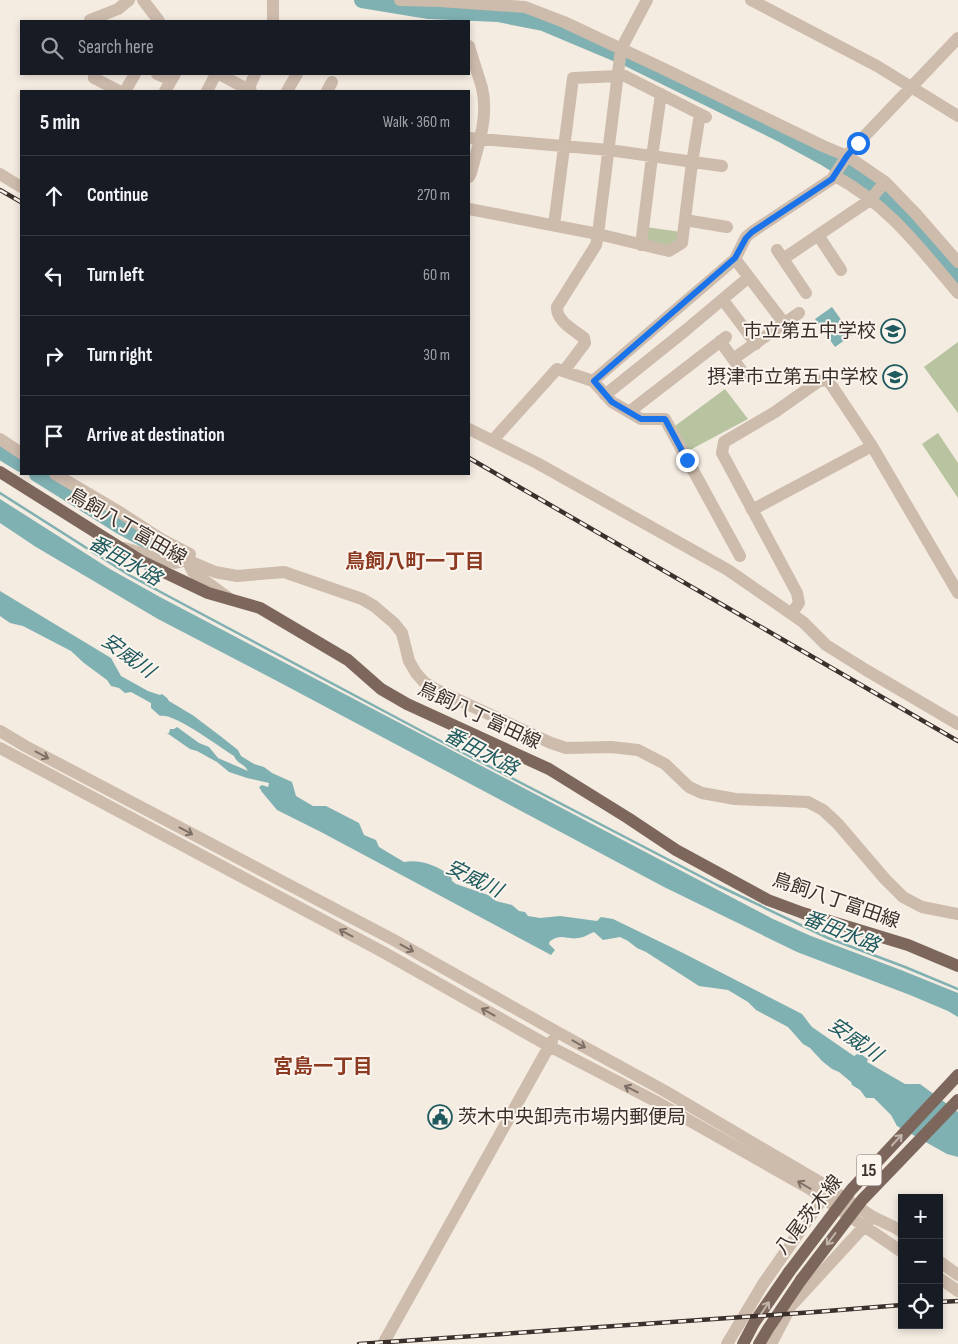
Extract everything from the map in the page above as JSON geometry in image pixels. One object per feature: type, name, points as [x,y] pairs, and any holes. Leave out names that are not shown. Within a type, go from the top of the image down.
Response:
[{"type":"main road","name":"鳥飼八丁富田線","points":[[0,472],[143,562],[208,593],[260,608],[348,660],[381,689],[407,704],[549,769],[676,850],[768,900],[803,914],[908,945],[958,966]]},
{"type":"main road","name":"八尾茨木線","points":[[743,1344],[754,1323],[789,1272],[851,1190],[958,1075]]},
{"type":"main road","name":"八尾茨木線","points":[[759,1344],[801,1280],[862,1200],[958,1100]]},
{"type":"street","points":[[90,20],[118,8],[129,0]]},
{"type":"street","points":[[143,0],[159,20]]},
{"type":"street","points":[[273,0],[273,20]]},
{"type":"street","points":[[400,0],[494,2],[525,8],[564,22],[823,146],[840,167],[849,183],[882,208],[900,225],[958,293]]},
{"type":"street","points":[[564,372],[585,342],[584,338],[559,317],[558,307],[596,245],[621,49],[647,0]]},
{"type":"street","points":[[751,0],[877,66],[958,116]]},
{"type":"street","points":[[594,381],[735,258],[746,238],[752,232],[832,179],[840,167],[911,87],[958,38]]},
{"type":"street","points":[[470,49],[482,90],[484,118],[474,138],[470,169]]},
{"type":"street","points":[[94,75],[94,78],[116,90]]},
{"type":"street","points":[[126,90],[133,75]]},
{"type":"street","points":[[159,75],[170,82]]},
{"type":"street","points":[[208,90],[217,75]]},
{"type":"street","points":[[220,75],[249,90],[255,75]]},
{"type":"street","points":[[288,90],[296,75]]},
{"type":"street","points":[[470,209],[554,226],[598,234],[669,251],[682,243],[692,163],[703,115],[618,75],[573,78],[554,226]]},
{"type":"street","points":[[641,244],[661,94]]},
{"type":"street","points":[[474,138],[609,150],[722,166]]},
{"type":"street","points":[[840,167],[885,182],[958,262]]},
{"type":"street","points":[[0,174],[20,185]]},
{"type":"street","points":[[806,293],[780,254],[818,235],[870,200],[885,182]]},
{"type":"street","points":[[685,220],[727,227]]},
{"type":"street","points":[[818,235],[841,270]]},
{"type":"street","points":[[735,258],[784,324]]},
{"type":"street","points":[[605,395],[749,277]]},
{"type":"street","points":[[723,300],[756,344]]},
{"type":"street","points":[[733,359],[799,313]]},
{"type":"street","points":[[628,412],[723,339],[733,359],[744,374]]},
{"type":"street","points":[[493,440],[557,369],[594,381],[612,402],[641,419],[665,419],[740,556]]},
{"type":"street","points":[[791,614],[799,603],[797,593],[722,453],[724,442],[775,412],[819,381],[828,380],[872,446],[958,593]]},
{"type":"street","points":[[470,429],[493,440],[728,570],[803,622],[826,645],[958,724]]},
{"type":"street","points":[[0,439],[20,452]]},
{"type":"street","points":[[752,510],[872,446]]},
{"type":"street","points":[[57,475],[161,539],[190,554],[188,560],[193,572],[231,600]]},
{"type":"street","points":[[116,545],[175,563],[188,560],[216,572],[237,576],[284,572],[362,599],[374,606],[402,633],[409,661],[416,673],[424,682],[437,690],[551,743],[566,748],[610,747],[638,750],[665,764],[689,787],[702,793],[735,799],[808,802],[823,810],[838,824],[903,897],[922,907],[958,914]]},
{"type":"street","points":[[0,731],[392,939],[671,1095],[823,1184],[869,1221],[898,1248]]},
{"type":"street","points":[[0,748],[382,952],[549,1046],[655,1101],[810,1188],[822,1198],[869,1221],[894,1226],[898,1229]]},
{"type":"street","points":[[382,1344],[557,1032]]},
{"type":"street","points":[[727,1344],[763,1284],[822,1198]]},
{"type":"street","points":[[771,1344],[791,1306],[869,1221]]},
{"type":"street","points":[[943,1264],[958,1275]]},
{"type":"street","points":[[943,1281],[958,1290]]},
{"type":"green space","points":[[646,227],[681,232],[680,239],[670,247],[649,241],[645,237]]},
{"type":"green space","points":[[958,342],[958,413],[924,367]]},
{"type":"green space","points":[[725,389],[748,419],[688,451],[675,426]]},
{"type":"green space","points":[[938,433],[958,463],[958,498],[922,444]]},
{"type":"water","points":[[832,307],[852,335],[835,347],[815,319]]},
{"type":"water","points":[[0,499],[110,569],[160,597],[773,919],[811,936],[958,993],[958,1017],[910,995],[797,952],[664,887],[158,619],[36,547],[0,523]]},
{"type":"water","points":[[0,591],[111,658],[121,676],[148,691],[162,694],[169,701],[194,716],[219,735],[238,750],[241,756],[292,782],[296,796],[313,806],[326,806],[359,823],[364,835],[376,840],[379,847],[404,862],[422,862],[434,866],[451,875],[452,881],[456,884],[488,895],[496,901],[512,905],[519,911],[525,912],[528,916],[540,918],[560,916],[597,921],[601,917],[613,919],[802,1014],[812,1027],[854,1056],[859,1053],[868,1059],[867,1062],[905,1084],[920,1084],[958,1112],[958,1157],[947,1154],[897,1126],[891,1115],[874,1098],[866,1098],[851,1082],[832,1069],[810,1048],[803,1044],[788,1027],[756,1010],[748,1002],[728,990],[699,986],[620,937],[603,940],[594,932],[580,938],[558,937],[550,941],[549,944],[555,950],[551,955],[277,810],[259,787],[262,785],[268,787],[269,783],[229,772],[217,762],[190,749],[167,733],[169,733],[170,729],[177,727],[199,743],[209,747],[218,758],[248,771],[234,756],[186,725],[167,716],[160,716],[151,708],[151,703],[131,692],[125,693],[119,688],[111,686],[107,680],[71,651],[23,626],[10,623],[0,616]]},
{"type":"waterway","points":[[362,0],[429,11],[498,14],[543,23],[631,60],[781,134],[849,173],[883,197],[910,224],[958,280]]},
{"type":"waterway","points":[[0,451],[20,463]]},
{"type":"waterway","points":[[39,475],[120,526],[178,558]]},
{"type":"waterway","name":"番田水路","points":[[0,493],[129,575],[429,735],[719,886],[828,938],[958,989]]},
{"type":"railway","points":[[0,190],[20,201]]},
{"type":"railway","points":[[470,459],[958,741]]},
{"type":"railway","points":[[943,1302],[958,1301]]},
{"type":"railway","points":[[359,1344],[898,1305]]},
{"type":"place","name":"市立第五中学校","points":[[893,331]]},
{"type":"place","name":"摂津市立第五中学校","points":[[895,377]]},
{"type":"place","name":"茨木中央卸売市場内郵便局","points":[[440,1117]]},
{"type":"district","name":"鳥飼八町一丁目","points":[[415,562]]},
{"type":"district","name":"宮島一丁目","points":[[323,1067]]},
{"type":"route","points":[[687,460],[665,419],[641,419],[612,402],[594,381],[735,258],[746,238],[752,232],[832,179],[858,143]]},
{"type":"water label","name":"安威川","points":[[128,656]]},
{"type":"water label","name":"安威川","points":[[474,879]]},
{"type":"water label","name":"安威川","points":[[855,1040]]}]
